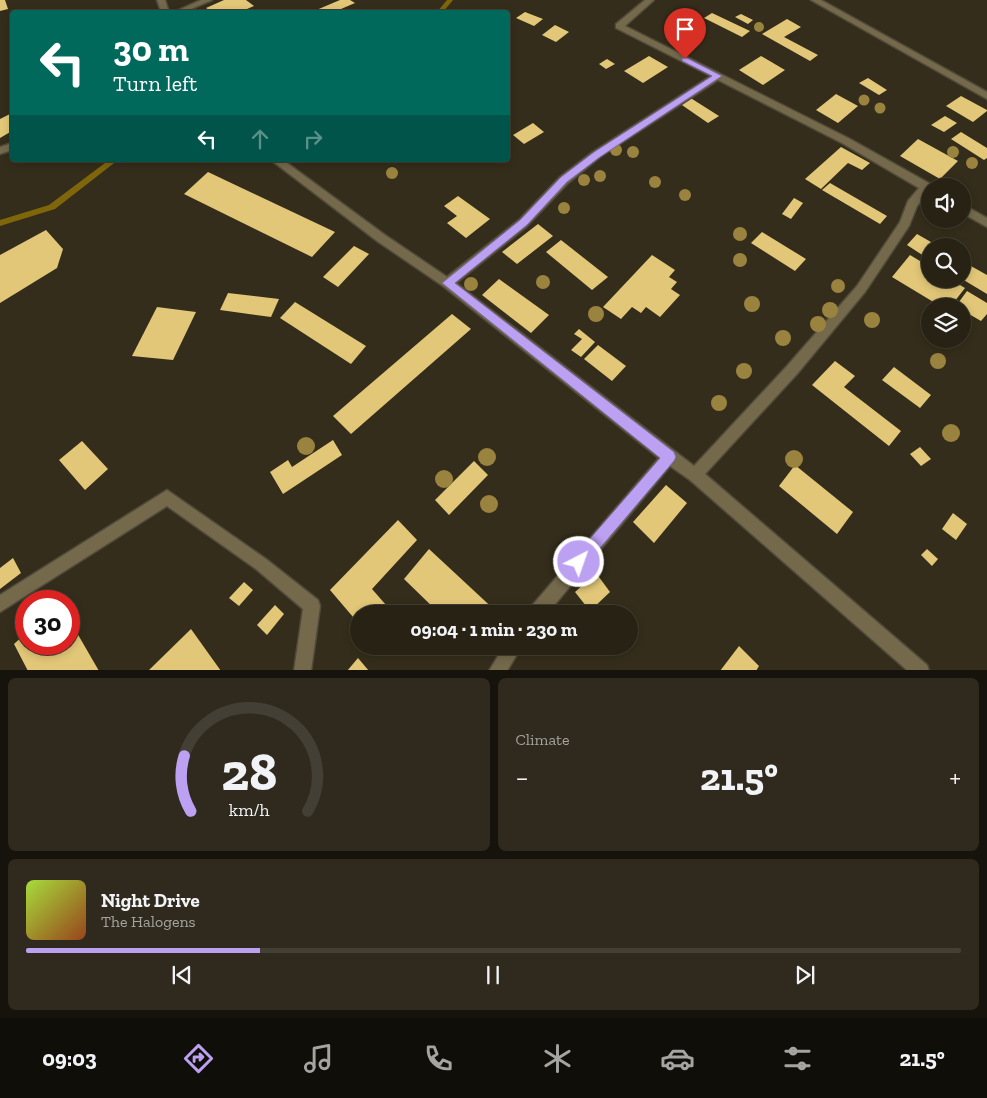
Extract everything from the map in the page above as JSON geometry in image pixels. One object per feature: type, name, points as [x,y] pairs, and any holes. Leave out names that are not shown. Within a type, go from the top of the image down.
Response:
[{"type":"street","points":[[183,10],[208,0]]},
{"type":"street","points":[[650,0],[619,26],[846,140],[921,184]]},
{"type":"street","points":[[815,0],[987,96]]},
{"type":"street","points":[[447,283],[523,223],[564,180],[597,154],[718,76]]},
{"type":"street","points":[[279,162],[381,238],[447,283],[669,457],[695,475],[921,670]]},
{"type":"street","points":[[695,475],[792,370],[861,288],[904,223],[912,204],[921,195]]},
{"type":"street","points":[[971,213],[987,223]]},
{"type":"street","points":[[544,605],[669,457]]},
{"type":"street","points":[[0,604],[167,497],[261,564],[312,606],[302,670]]},
{"type":"street","points":[[498,670],[508,655]]},
{"type":"building","points":[[0,0],[5,0],[8,9],[0,11]]},
{"type":"building","points":[[224,0],[246,0],[254,6],[245,10],[209,10],[206,8]]},
{"type":"building","points":[[340,0],[350,0],[355,3],[339,10],[316,10]]},
{"type":"building","points":[[525,12],[543,19],[534,26],[516,18]]},
{"type":"building","points":[[712,13],[750,31],[742,37],[704,18]]},
{"type":"building","points":[[741,14],[753,20],[748,24],[735,17]]},
{"type":"building","points":[[787,19],[801,27],[784,37],[818,55],[810,61],[762,34]]},
{"type":"building","points":[[555,25],[569,32],[556,42],[542,35]]},
{"type":"building","points":[[649,56],[668,67],[643,83],[624,71]]},
{"type":"building","points":[[761,56],[785,70],[763,85],[739,70]]},
{"type":"building","points":[[607,59],[615,64],[606,69],[599,64]]},
{"type":"building","points":[[868,78],[887,90],[879,95],[859,83]]},
{"type":"building","points":[[836,94],[858,106],[838,123],[816,110]]},
{"type":"building","points":[[961,96],[987,111],[973,122],[946,106]]},
{"type":"building","points":[[689,97],[719,116],[708,123],[679,103]]},
{"type":"building","points":[[10,114],[10,132],[0,138],[0,119]]},
{"type":"building","points":[[945,116],[957,123],[944,132],[931,125]]},
{"type":"building","points":[[533,123],[544,132],[524,144],[513,135]]},
{"type":"building","points":[[961,132],[987,148],[987,158],[984,160],[951,139]]},
{"type":"building","points":[[918,139],[958,161],[941,178],[938,178],[900,156]]},
{"type":"building","points":[[841,147],[870,163],[862,170],[848,163],[821,189],[805,179]]},
{"type":"building","points":[[208,172],[335,232],[312,257],[184,194]]},
{"type":"building","points":[[830,183],[887,216],[880,224],[822,190]]},
{"type":"building","points":[[458,196],[490,219],[466,238],[447,223],[457,216],[444,206]]},
{"type":"building","points":[[794,198],[803,203],[791,219],[782,214]]},
{"type":"building","points":[[538,224],[553,236],[517,264],[502,252]]},
{"type":"building","points":[[46,230],[63,249],[57,268],[0,303],[0,255]]},
{"type":"building","points":[[762,232],[806,259],[795,271],[751,243]]},
{"type":"building","points":[[917,234],[924,238],[921,238],[921,254],[907,245]]},
{"type":"building","points":[[561,240],[608,277],[592,290],[546,252]]},
{"type":"building","points":[[354,246],[369,254],[338,287],[323,277]]},
{"type":"building","points":[[652,255],[675,270],[669,277],[677,282],[671,289],[680,295],[660,317],[646,307],[641,313],[632,307],[621,319],[603,307]]},
{"type":"building","points":[[910,255],[921,262],[921,288],[965,288],[957,298],[927,298],[892,277]]},
{"type":"building","points":[[971,266],[987,275],[987,294],[971,284]]},
{"type":"building","points":[[499,279],[549,315],[531,333],[482,295]]},
{"type":"building","points":[[967,291],[987,303],[987,314],[981,321],[971,315],[971,298],[962,298]]},
{"type":"building","points":[[228,293],[279,299],[271,317],[220,310]]},
{"type":"building","points":[[295,302],[366,346],[351,364],[280,318]]},
{"type":"building","points":[[157,307],[196,312],[173,360],[132,356]]},
{"type":"building","points":[[452,314],[471,329],[351,434],[333,416]]},
{"type":"building","points":[[579,329],[595,342],[581,357],[571,350],[582,339],[574,334]]},
{"type":"building","points":[[598,345],[626,366],[612,381],[584,359]]},
{"type":"building","points":[[835,361],[855,376],[844,387],[901,431],[889,446],[812,385]]},
{"type":"building","points":[[894,367],[931,395],[920,408],[882,380]]},
{"type":"building","points":[[333,440],[342,455],[283,494],[270,472],[288,460],[292,467]]},
{"type":"building","points":[[82,441],[108,469],[85,490],[59,460]]},
{"type":"building","points":[[920,447],[931,459],[921,466],[910,454]]},
{"type":"building","points":[[474,461],[488,475],[449,515],[435,500]]},
{"type":"building","points":[[795,465],[853,512],[837,534],[779,486]]},
{"type":"building","points":[[666,485],[687,503],[654,543],[633,522]]},
{"type":"building","points":[[953,513],[967,524],[956,540],[942,529]]},
{"type":"building","points":[[398,520],[417,540],[372,589],[386,605],[350,605],[350,613],[330,590]]},
{"type":"building","points":[[565,540],[577,545],[576,551],[563,546]]},
{"type":"building","points":[[429,549],[489,605],[431,605],[404,579]]},
{"type":"building","points":[[927,549],[938,559],[932,566],[921,555]]},
{"type":"building","points":[[13,558],[21,573],[0,589],[0,568]]},
{"type":"building","points":[[596,573],[610,592],[596,605],[585,605],[575,592]]},
{"type":"building","points":[[244,582],[253,590],[239,606],[229,598]]},
{"type":"building","points":[[275,605],[284,614],[267,635],[257,625]]},
{"type":"building","points":[[191,629],[220,670],[149,670]]},
{"type":"building","points":[[80,638],[98,670],[27,670],[20,655],[80,655]]},
{"type":"building","points":[[739,646],[759,666],[757,670],[721,670]]},
{"type":"building","points":[[358,658],[368,670],[348,670]]},
{"type":"waterway","points":[[442,10],[450,0]]},
{"type":"waterway","points":[[0,223],[52,207],[111,162]]},
{"type":"route","points":[[579,562],[669,457],[447,283],[523,223],[564,180],[597,154],[718,76],[685,59]]}]
